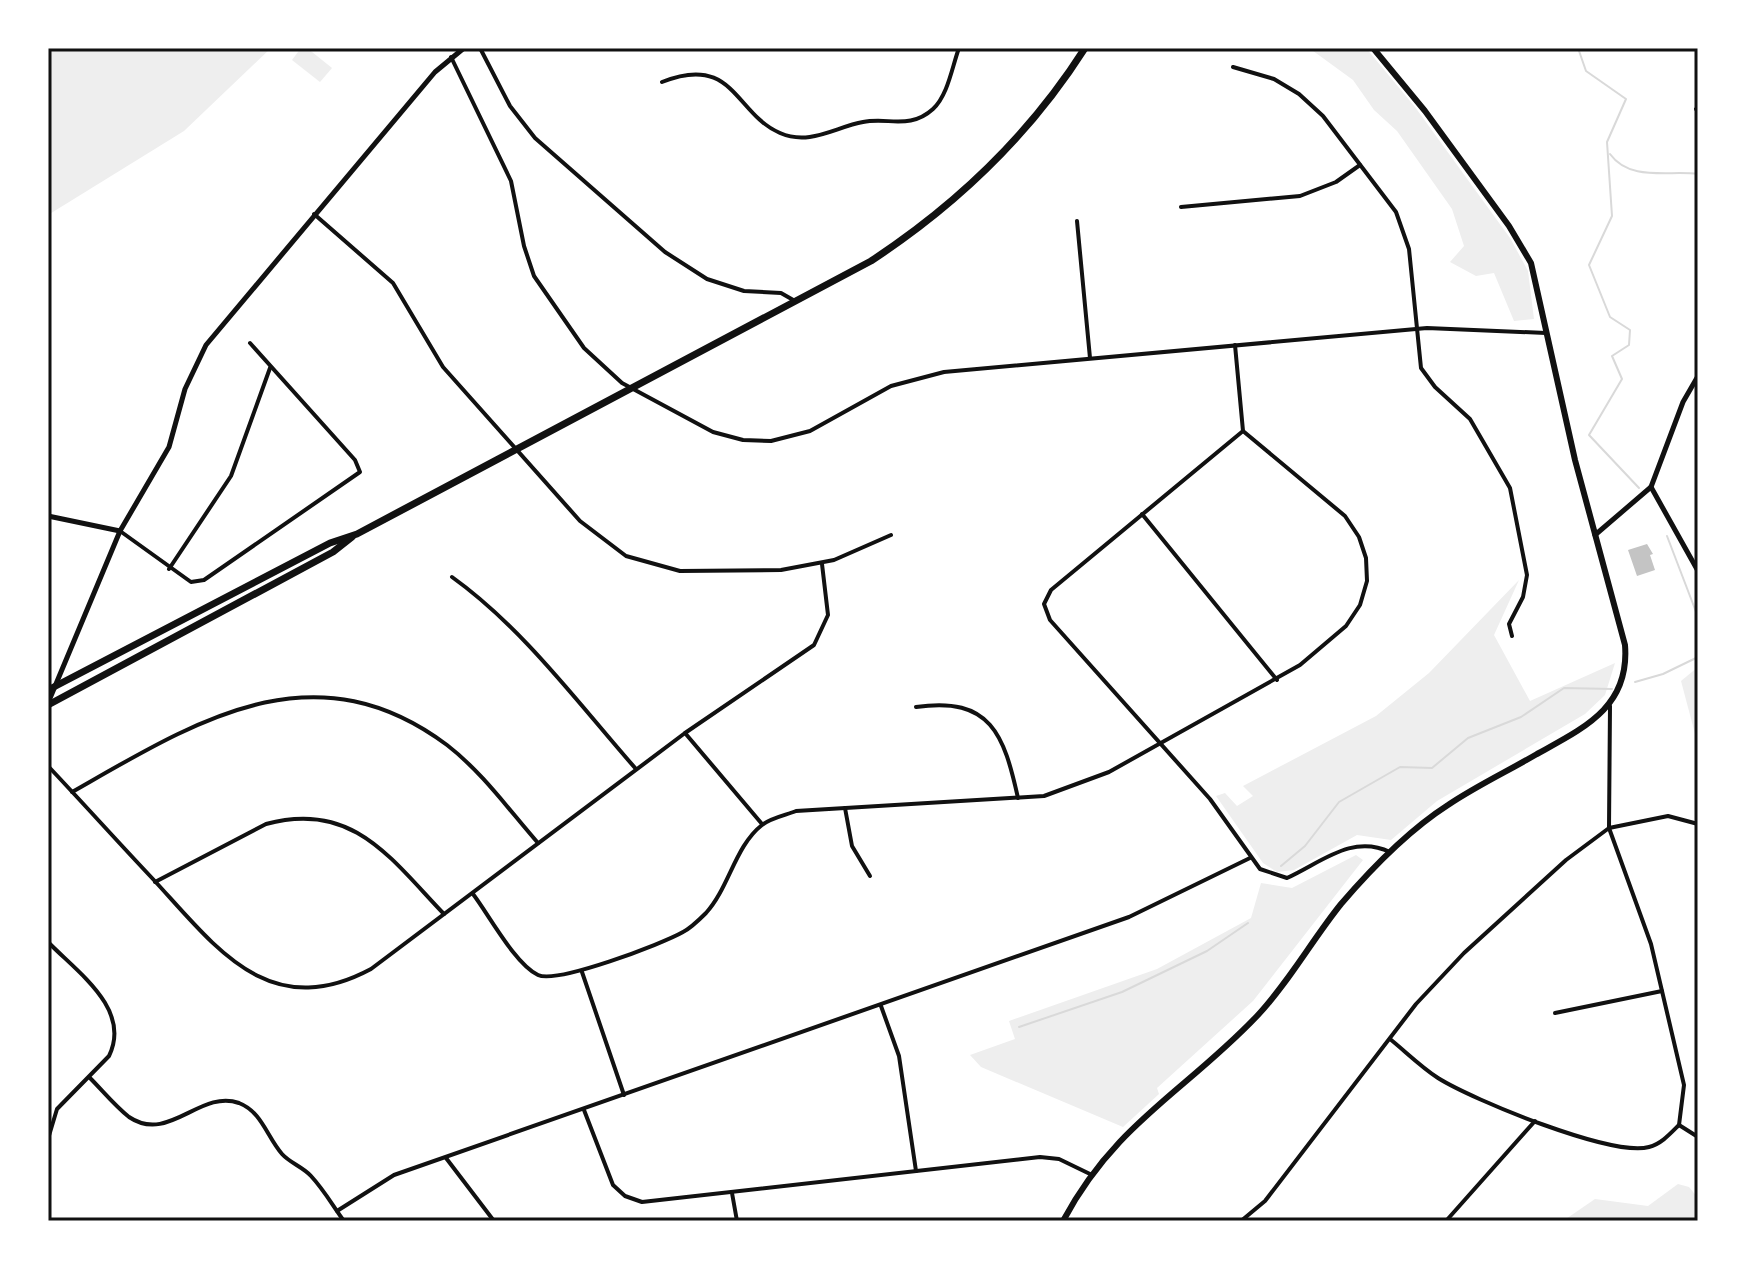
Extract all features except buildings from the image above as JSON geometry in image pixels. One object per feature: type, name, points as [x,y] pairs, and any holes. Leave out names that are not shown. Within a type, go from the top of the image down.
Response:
[{"type":"main road","points":[[48,704],[333,552],[357,534],[871,261],[957,199],[1022,134],[1085,48]]},
{"type":"main road","points":[[1063,1221],[1090,1174],[1125,1133],[1258,1015],[1342,904],[1391,853],[1447,805],[1587,726],[1610,706],[1624,673],[1625,645],[1594,536],[1536,274],[1520,241],[1425,111],[1373,48]]},
{"type":"main road","points":[[52,688],[330,543],[357,534]]},
{"type":"street","points":[[480,48],[510,106],[535,138],[665,252],[690,271],[719,284],[744,291],[781,293],[797,302]]},
{"type":"street","points":[[662,82],[686,75],[718,80],[730,87],[776,131],[792,137],[816,137],[863,122],[901,123],[925,115],[942,97],[959,48]]},
{"type":"street","points":[[48,704],[52,688],[120,531],[169,447],[185,389],[206,345],[435,72],[460,49]]},
{"type":"street","points":[[451,57],[511,181],[524,246],[534,276],[584,348],[622,383],[642,396],[727,437],[771,441],[810,431],[874,394],[928,374],[1415,329],[1548,333]]},
{"type":"street","points":[[1233,67],[1274,79],[1299,94],[1323,116],[1396,212],[1405,231],[1421,368],[1435,387],[1470,419],[1510,488],[1527,575],[1523,597],[1509,624],[1512,636]]},
{"type":"street","points":[[1181,207],[1300,196],[1336,182],[1360,165]]},
{"type":"street","points":[[314,214],[393,283],[434,357],[589,530],[635,560],[689,572],[781,570],[822,564],[891,535]]},
{"type":"street","points":[[1077,221],[1090,358]]},
{"type":"street","points":[[48,516],[120,531],[191,582],[204,580],[360,472],[355,460],[250,343]]},
{"type":"street","points":[[473,894],[524,964],[539,976],[556,977],[582,971],[683,932],[721,895],[744,847],[762,824],[796,811],[1044,796],[1078,786],[1277,680],[1346,626],[1360,605],[1367,581],[1366,558],[1359,537],[1345,516],[1243,431],[1235,345]]},
{"type":"street","points":[[169,569],[231,476],[270,368]]},
{"type":"street","points":[[1594,536],[1651,487],[1683,402],[1698,376]]},
{"type":"street","points":[[1243,431],[1051,590],[1044,604],[1050,620],[1210,799],[1250,858],[1269,874],[1287,878],[1358,844],[1377,846],[1391,853]]},
{"type":"street","points":[[1651,487],[1698,571]]},
{"type":"street","points":[[1142,514],[1277,680]]},
{"type":"street","points":[[48,766],[239,967],[269,981],[310,989],[357,977],[473,894],[685,733],[814,645],[828,615],[822,564]]},
{"type":"street","points":[[452,577],[503,619],[636,769]]},
{"type":"street","points":[[72,792],[178,731],[235,708],[291,698],[350,701],[415,724],[437,739],[486,783],[538,843]]},
{"type":"street","points":[[916,707],[957,704],[996,730],[1008,751],[1018,798]]},
{"type":"street","points":[[1390,1039],[1437,1077],[1535,1121],[1628,1148],[1650,1147],[1679,1125],[1684,1085],[1651,944],[1609,828],[1610,706]]},
{"type":"street","points":[[685,733],[762,824]]},
{"type":"street","points":[[845,808],[852,846],[870,876]]},
{"type":"street","points":[[1241,1221],[1265,1201],[1416,1004],[1464,953],[1566,860],[1609,828],[1668,816],[1698,824]]},
{"type":"street","points":[[155,882],[266,824],[286,818],[312,818],[355,830],[379,844],[444,914]]},
{"type":"street","points":[[337,1211],[394,1175],[1129,917],[1250,858]]},
{"type":"street","points":[[48,942],[112,1012],[116,1026],[115,1045],[90,1078],[57,1109],[48,1139]]},
{"type":"street","points":[[582,971],[624,1095]]},
{"type":"street","points":[[1555,1013],[1662,991]]},
{"type":"street","points":[[881,1006],[899,1056],[916,1171]]},
{"type":"street","points":[[90,1078],[139,1122],[179,1120],[206,1104],[221,1101],[242,1104],[254,1111],[281,1153],[311,1175],[344,1221]]},
{"type":"street","points":[[584,1110],[605,1172],[625,1196],[642,1202],[1040,1157],[1059,1159],[1090,1174]]},
{"type":"street","points":[[1446,1221],[1535,1121]]},
{"type":"street","points":[[1679,1125],[1698,1137]]},
{"type":"street","points":[[446,1158],[494,1221]]},
{"type":"street","points":[[732,1193],[737,1221]]},
{"type":"shaded area","points":[[48,48],[271,48],[184,131],[48,215]]},
{"type":"shaded area","points":[[301,48],[307,48],[332,68],[320,82],[292,60]]},
{"type":"shaded area","points":[[1309,48],[1366,48],[1415,107],[1510,238],[1528,271],[1534,319],[1514,321],[1494,273],[1476,276],[1450,262],[1464,246],[1452,209],[1397,131],[1374,110],[1353,80]]},
{"type":"shaded area","points":[[1519,580],[1494,635],[1530,701],[1615,663],[1605,695],[1585,714],[1437,801],[1391,840],[1357,835],[1294,870],[1277,872],[1263,863],[1216,796],[1225,793],[1237,806],[1253,796],[1243,786],[1376,716],[1429,673]]},
{"type":"shaded area","points":[[1698,667],[1698,745],[1681,681]]},
{"type":"shaded area","points":[[1356,855],[1363,860],[1253,1001],[1157,1088],[1159,1094],[1123,1127],[981,1067],[970,1055],[1015,1039],[1009,1021],[1157,969],[1251,918],[1261,883],[1292,888]]},
{"type":"shaded area","points":[[1678,1184],[1689,1187],[1698,1198],[1698,1221],[1563,1221],[1595,1199],[1648,1206]]},
{"type":"waterway","points":[[1578,48],[1586,71],[1626,99],[1607,142],[1612,216],[1589,265],[1610,317],[1630,330],[1629,345],[1612,356],[1622,379],[1589,435],[1639,488]]},
{"type":"waterway","points":[[1610,154],[1618,163],[1639,172],[1698,174]]},
{"type":"waterway","points":[[1667,536],[1698,617]]},
{"type":"waterway","points":[[1635,682],[1663,674],[1698,657]]},
{"type":"waterway","points":[[1281,866],[1305,846],[1339,802],[1400,767],[1432,768],[1468,738],[1521,717],[1564,688],[1612,689]]},
{"type":"waterway","points":[[1019,1027],[1122,992],[1207,951],[1248,923]]}]
